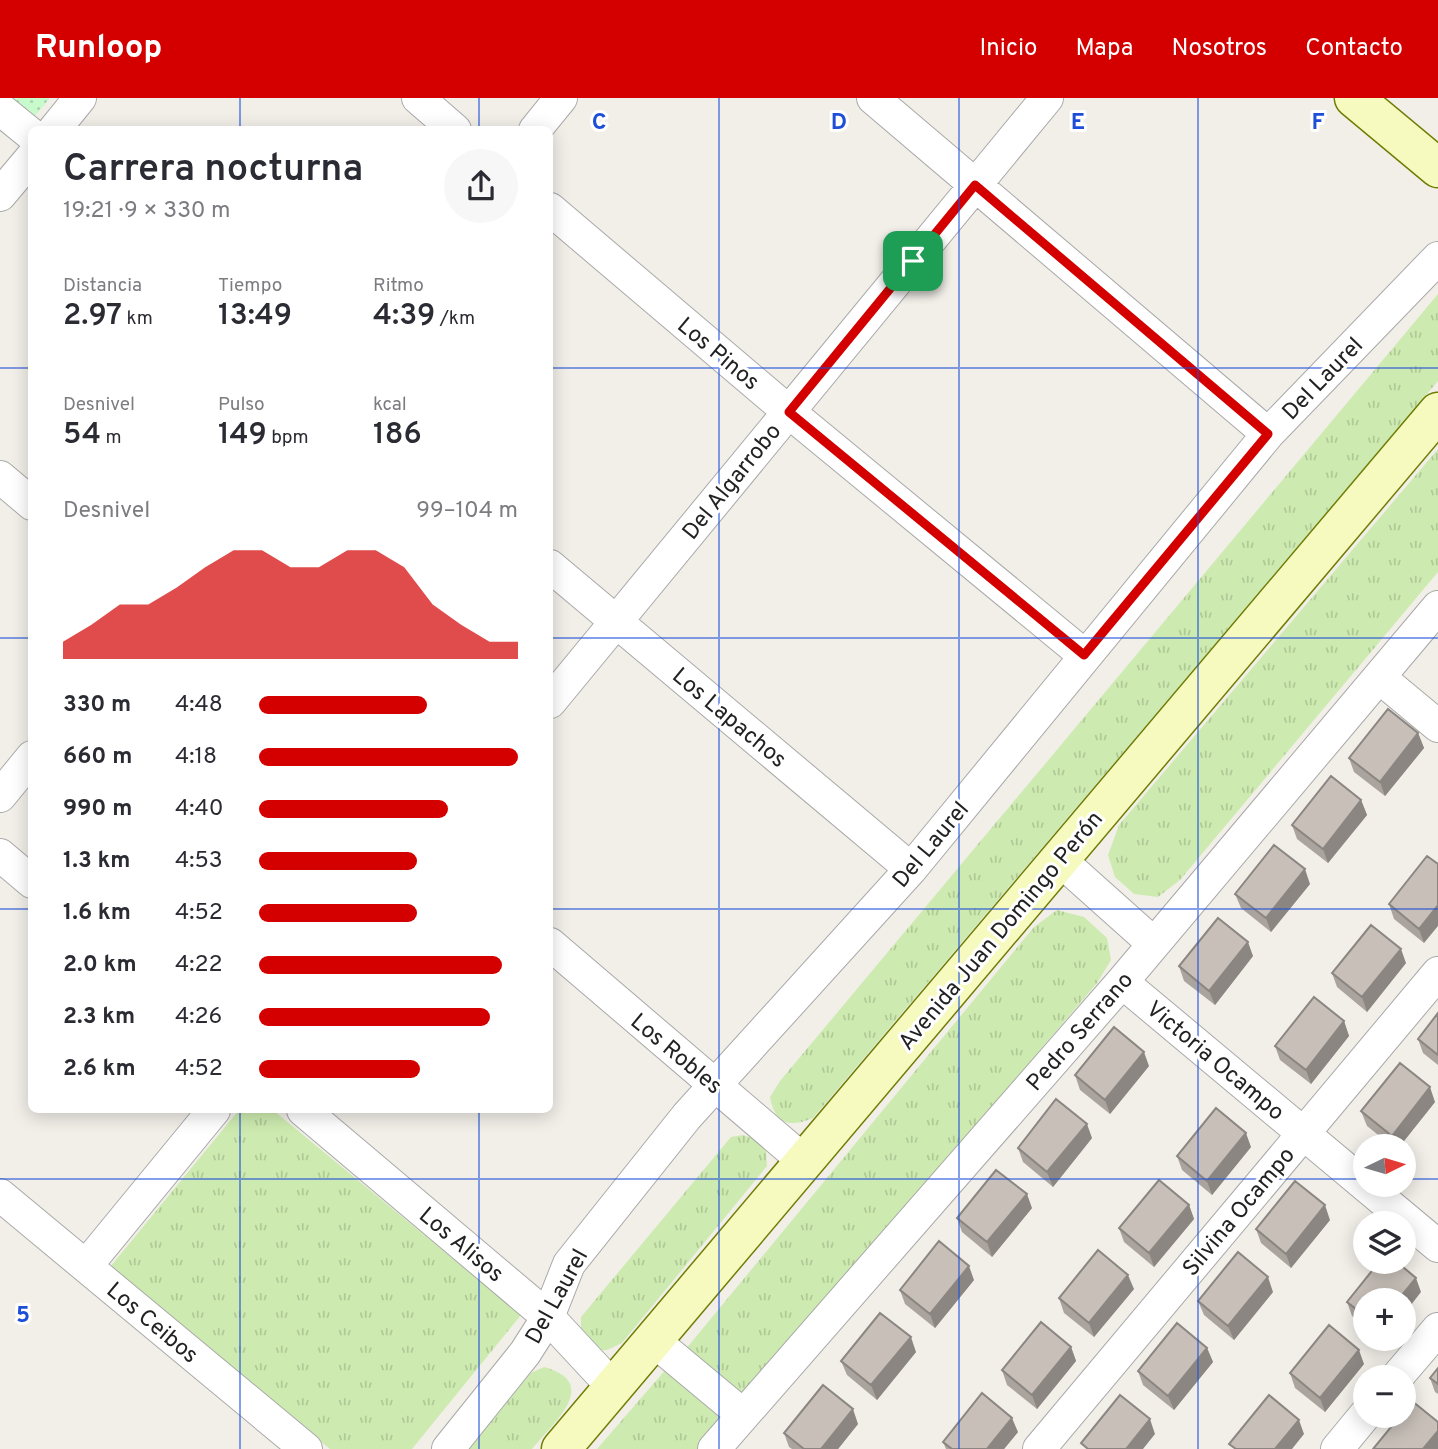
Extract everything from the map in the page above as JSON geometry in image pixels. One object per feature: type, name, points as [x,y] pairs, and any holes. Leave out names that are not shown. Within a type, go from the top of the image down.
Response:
[{"type":"main road","points":[[1354,98],[1438,168]]},
{"type":"main road","name":"Avenida Juan Domingo Perón","points":[[561,1449],[1438,412]]},
{"type":"street","points":[[57,126],[80,98]]},
{"type":"street","points":[[418,98],[450,126]]},
{"type":"street","points":[[538,126],[561,98]]},
{"type":"street","points":[[873,98],[1268,434]]},
{"type":"street","name":"Del Algarrobo","points":[[553,698],[1047,98]]},
{"type":"street","points":[[0,108],[28,132]]},
{"type":"street","points":[[0,195],[28,162]]},
{"type":"street","name":"Los Pinos","points":[[553,212],[789,412],[1084,655]]},
{"type":"street","name":"Del Laurel","points":[[448,1449],[524,1353],[548,1317],[569,1264],[714,1085],[911,869],[1268,434],[1438,258]]},
{"type":"street","points":[[0,477],[28,500]]},
{"type":"street","name":"Los Lapachos","points":[[553,568],[911,869]]},
{"type":"street","name":"Pedro Serrano","points":[[714,1449],[1122,982],[1438,607]]},
{"type":"street","points":[[1379,677],[1438,726]]},
{"type":"street","points":[[0,796],[28,762]]},
{"type":"street","points":[[0,855],[28,879]]},
{"type":"street","points":[[1060,860],[1154,944]]},
{"type":"street","name":"Los Robles","points":[[553,947],[804,1161]]},
{"type":"street","name":"Silvina Ocampo","points":[[1039,1449],[1438,973]]},
{"type":"street","name":"Victoria Ocampo","points":[[1122,982],[1438,1246]]},
{"type":"street","points":[[86,1266],[212,1113]]},
{"type":"street","name":"Los Alisos","points":[[307,1113],[548,1317],[613,1387]]},
{"type":"street","name":"Los Ceibos","points":[[0,1195],[306,1449]]},
{"type":"street","points":[[1407,1365],[1438,1329]]},
{"type":"street","points":[[653,1340],[743,1415]]},
{"type":"street","points":[[1337,1449],[1354,1428]]},
{"type":"green space","points":[[11,98],[50,98],[34,117]]},
{"type":"green space","points":[[1438,294],[1438,381],[813,1118],[790,1123],[779,1118],[770,1097],[780,1081]]},
{"type":"green space","points":[[1438,449],[1438,572],[1180,880],[1158,897],[1134,894],[1115,877],[1108,855],[1119,825]]},
{"type":"green space","points":[[1057,910],[1084,917],[1107,938],[1111,960],[1097,983],[744,1398],[685,1350],[1034,927]]},
{"type":"green space","points":[[237,1113],[277,1113],[521,1315],[412,1449],[330,1449],[110,1267]]},
{"type":"green space","points":[[743,1135],[755,1139],[766,1150],[767,1166],[622,1343],[607,1350],[595,1351],[581,1333],[581,1317],[731,1137]]},
{"type":"green space","points":[[544,1367],[561,1374],[570,1383],[571,1393],[560,1416],[532,1449],[467,1449],[531,1373]]},
{"type":"green space","points":[[667,1368],[728,1419],[703,1449],[597,1449]]},
{"type":"building","points":[[1388,709],[1418,733],[1380,782],[1349,758]]},
{"type":"building","points":[[1331,776],[1361,800],[1323,849],[1292,825]]},
{"type":"building","points":[[1274,845],[1305,869],[1266,918],[1235,894]]},
{"type":"building","points":[[1427,856],[1438,864],[1438,905],[1419,929],[1389,904]]},
{"type":"building","points":[[1218,918],[1248,942],[1209,991],[1179,966]]},
{"type":"building","points":[[1371,925],[1401,949],[1362,997],[1332,973]]},
{"type":"building","points":[[1314,997],[1344,1021],[1306,1070],[1275,1046]]},
{"type":"building","points":[[1438,1013],[1438,1055],[1418,1039]]},
{"type":"building","points":[[1114,1027],[1144,1052],[1105,1100],[1075,1075]]},
{"type":"building","points":[[1400,1063],[1430,1087],[1394,1134],[1390,1134],[1361,1111]]},
{"type":"building","points":[[1056,1099],[1087,1124],[1047,1172],[1018,1148]]},
{"type":"building","points":[[1216,1108],[1246,1133],[1207,1181],[1177,1156]]},
{"type":"building","points":[[996,1170],[1027,1194],[987,1242],[957,1218]]},
{"type":"building","points":[[1159,1180],[1189,1205],[1149,1253],[1119,1228]]},
{"type":"building","points":[[1295,1181],[1325,1205],[1286,1254],[1256,1229]]},
{"type":"building","points":[[939,1241],[969,1266],[930,1314],[900,1290]]},
{"type":"building","points":[[1098,1250],[1128,1275],[1089,1323],[1059,1298]]},
{"type":"building","points":[[1238,1252],[1268,1277],[1228,1326],[1198,1301]]},
{"type":"building","points":[[1369,1274],[1411,1274],[1416,1278],[1408,1288],[1358,1288]]},
{"type":"building","points":[[1353,1294],[1353,1307],[1347,1302]]},
{"type":"building","points":[[880,1313],[911,1337],[871,1385],[841,1361]]},
{"type":"building","points":[[1041,1322],[1071,1347],[1032,1395],[1002,1370]]},
{"type":"building","points":[[1177,1323],[1207,1348],[1168,1396],[1138,1371]]},
{"type":"building","points":[[1329,1325],[1353,1345],[1353,1351],[1358,1351],[1320,1398],[1290,1373]]},
{"type":"building","points":[[1438,1368],[1438,1384],[1430,1378]]},
{"type":"building","points":[[823,1385],[853,1409],[821,1449],[804,1449],[784,1433]]},
{"type":"building","points":[[982,1393],[1012,1418],[987,1449],[952,1449],[943,1442]]},
{"type":"building","points":[[1120,1395],[1150,1419],[1126,1449],[1088,1449],[1081,1443]]},
{"type":"building","points":[[1269,1395],[1299,1420],[1275,1449],[1236,1449],[1229,1444]]},
{"type":"building","points":[[1416,1404],[1438,1422],[1438,1431],[1423,1449],[1373,1449],[1390,1428],[1416,1428]]},
{"type":"route","points":[[975,185],[1268,434],[1084,655],[789,412],[913,261],[975,185]]}]
